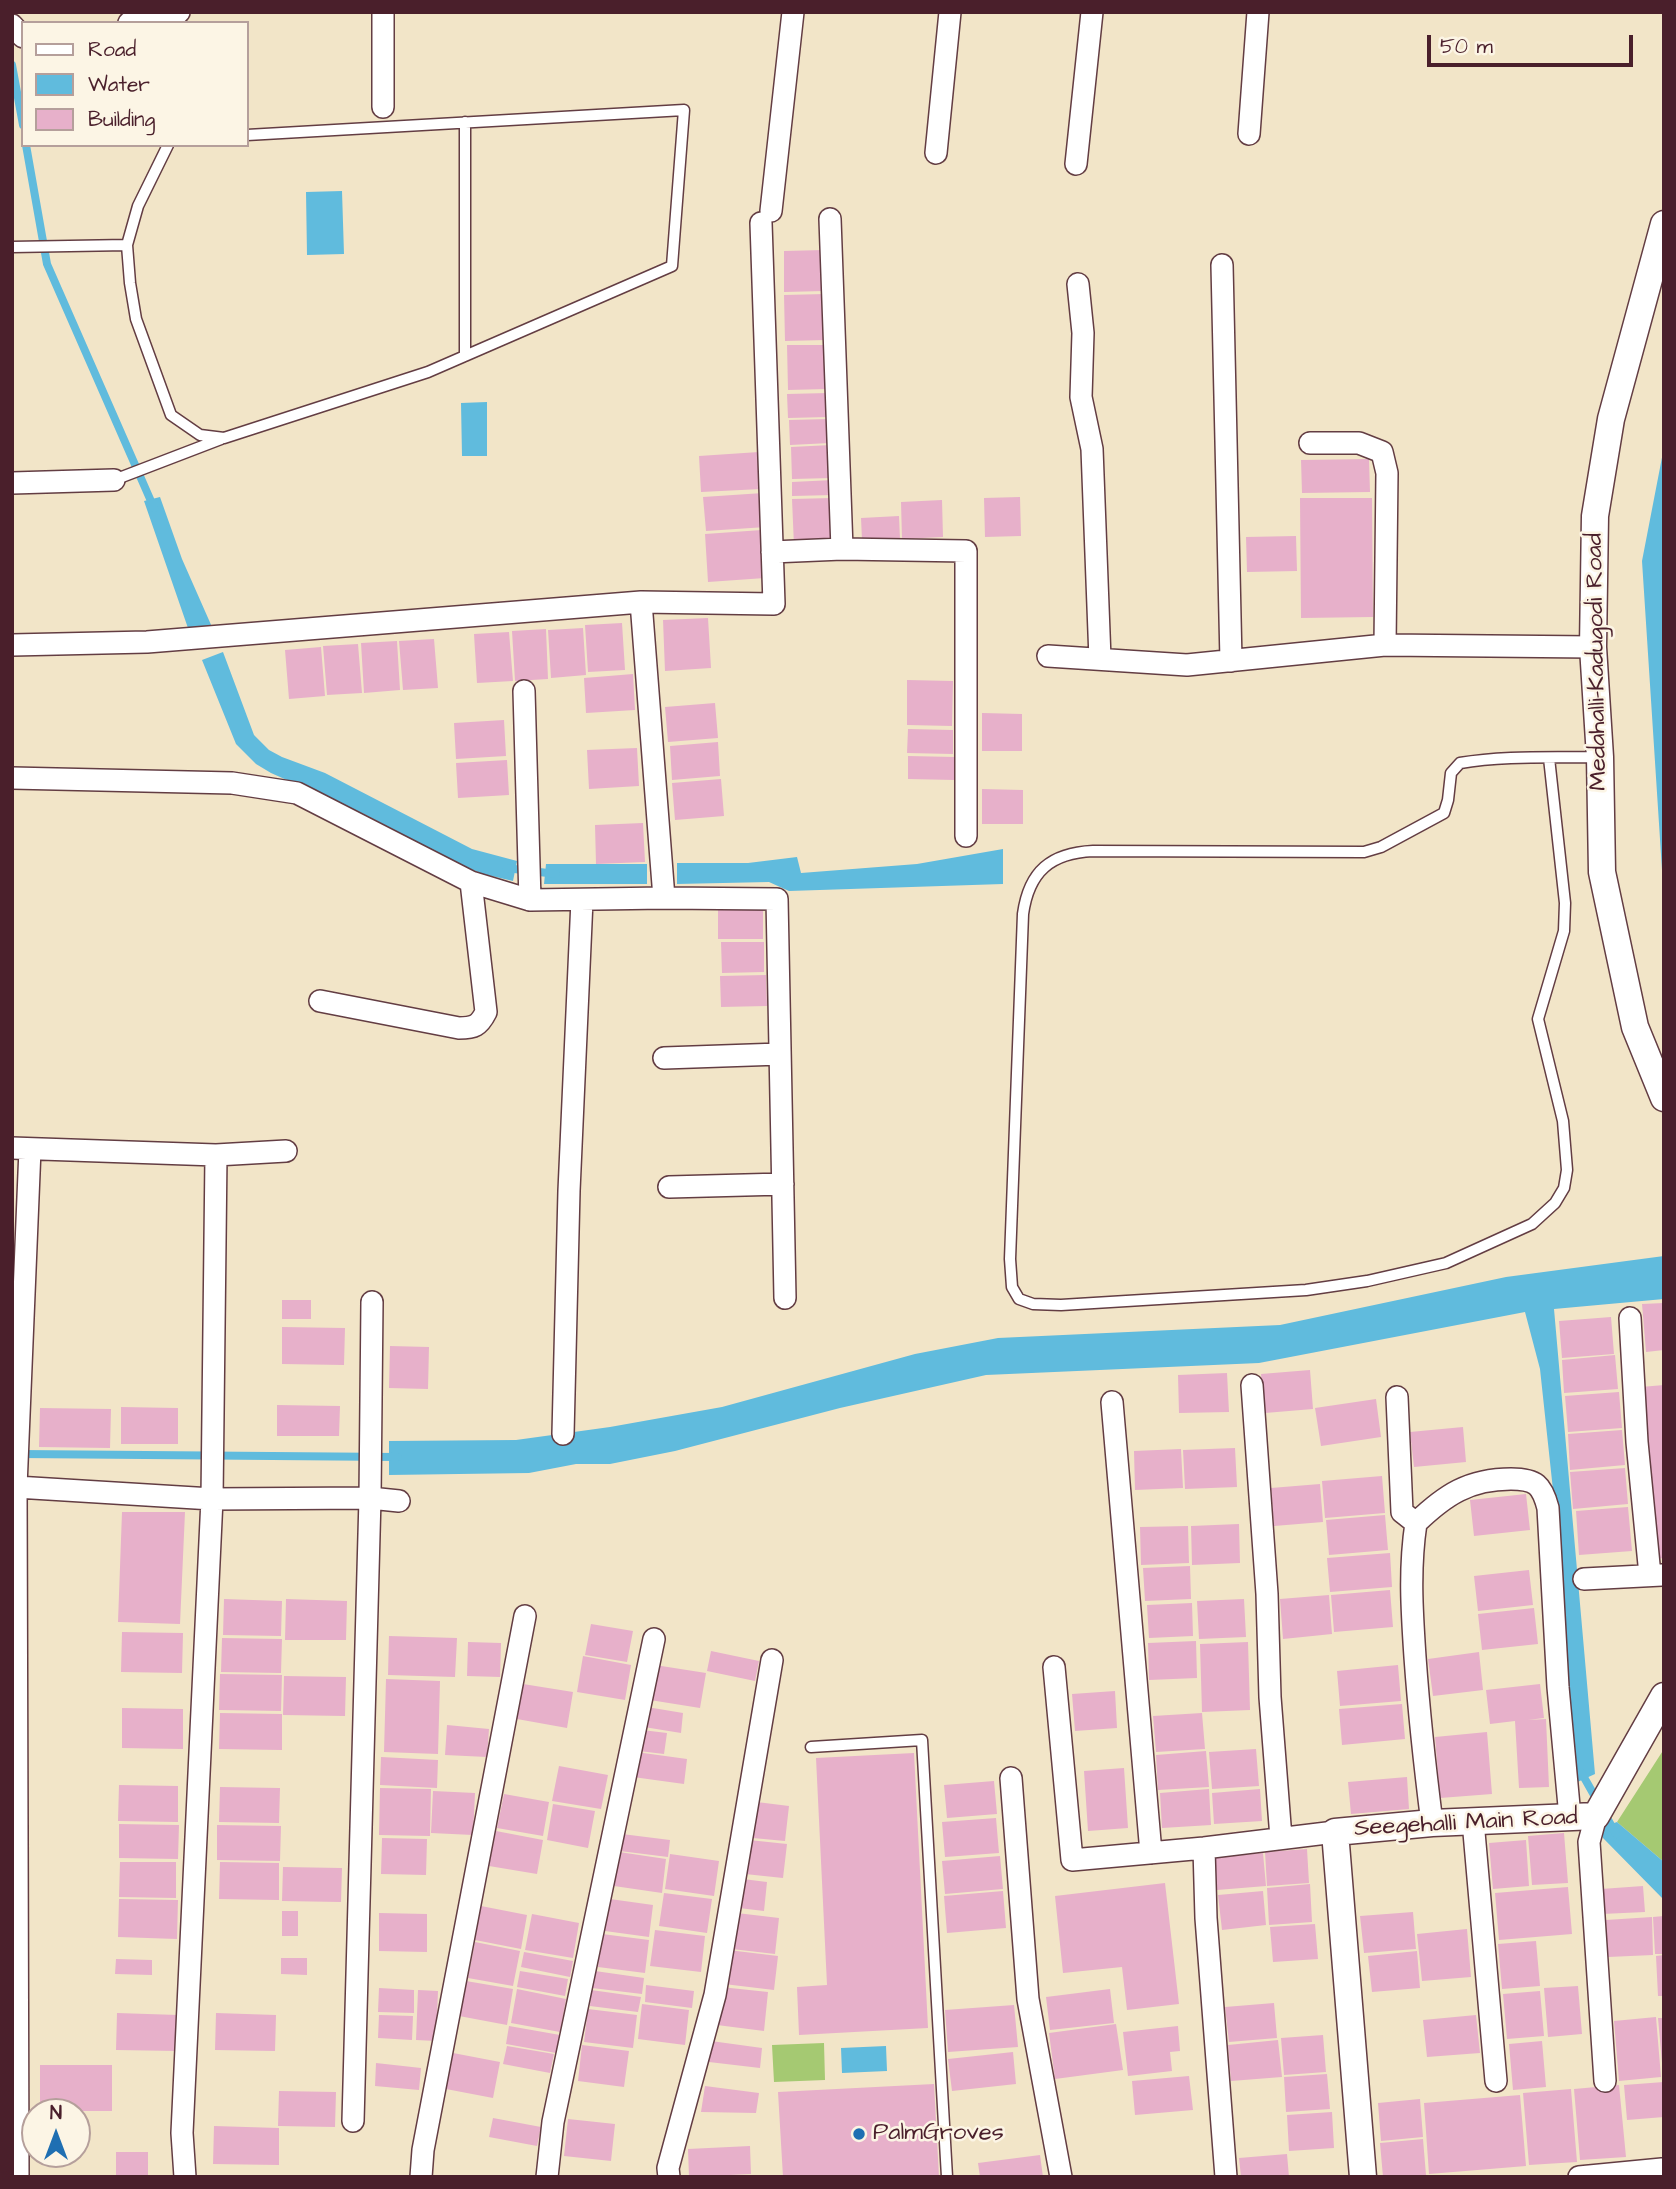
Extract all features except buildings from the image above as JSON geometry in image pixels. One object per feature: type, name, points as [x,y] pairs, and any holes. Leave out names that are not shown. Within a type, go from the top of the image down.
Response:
[{"type":"street","points":[[138,21],[179,12]]},
{"type":"street","points":[[383,12],[383,107]]},
{"type":"street","points":[[12,645],[147,642],[641,602],[774,604],[766,217],[793,12]]},
{"type":"street","points":[[936,153],[950,12]]},
{"type":"street","points":[[1076,164],[1092,12]]},
{"type":"street","points":[[1249,134],[1258,12]]},
{"type":"street","points":[[830,219],[842,549]]},
{"type":"street","name":"Medahalli-Kadugodi Road","points":[[1664,224],[1611,419],[1595,516],[1593,647],[1600,757],[1602,872],[1634,1027],[1664,1098]]},
{"type":"street","points":[[1223,265],[1231,661]]},
{"type":"street","points":[[1078,284],[1083,333],[1081,397],[1092,449],[1100,659]]},
{"type":"street","points":[[1310,443],[1359,443],[1382,452],[1387,473],[1385,645]]},
{"type":"street","points":[[12,483],[114,480]]},
{"type":"street","points":[[772,552],[842,549],[966,551],[966,836]]},
{"type":"street","points":[[641,602],[664,898]]},
{"type":"street","points":[[1048,656],[1187,665],[1385,645],[1593,647]]},
{"type":"street","points":[[524,691],[530,900]]},
{"type":"street","points":[[12,778],[232,783],[297,793],[471,882],[530,900],[777,899],[785,1298]]},
{"type":"street","points":[[320,1001],[459,1028],[473,1028],[481,1023],[486,1012],[471,882]]},
{"type":"street","points":[[563,1434],[569,1191],[582,900]]},
{"type":"street","points":[[663,1058],[780,1054]]},
{"type":"street","points":[[18,2177],[15,2127],[16,1487],[21,1149],[216,1155],[286,1151]]},
{"type":"street","points":[[185,2177],[182,2133],[212,1499],[216,1155]]},
{"type":"street","points":[[669,1187],[783,1184]]},
{"type":"street","points":[[353,2120],[370,1498],[372,1302]]},
{"type":"street","points":[[1584,1579],[1657,1575],[1637,1442],[1630,1318]]},
{"type":"street","points":[[1252,1385],[1281,1838]]},
{"type":"street","points":[[1397,1397],[1402,1512],[1416,1524]]},
{"type":"street","points":[[1112,1402],[1151,1853]]},
{"type":"street","points":[[1432,1823],[1411,1598],[1411,1555],[1416,1524],[1450,1494],[1472,1483],[1527,1479],[1543,1490],[1548,1508],[1554,1624],[1589,1842],[1605,2081]]},
{"type":"street","points":[[16,1487],[212,1499],[370,1498],[399,1501]]},
{"type":"street","points":[[421,2177],[423,2150],[525,1616]]},
{"type":"street","points":[[547,2177],[553,2122],[654,1639]]},
{"type":"street","points":[[669,2177],[668,2168],[715,1995],[772,1660]]},
{"type":"street","points":[[1054,1667],[1072,1860],[1335,1832]]},
{"type":"street","name":"Seegehalli Main Road","points":[[1363,2177],[1335,1832],[1432,1823],[1583,1816],[1664,1696]]},
{"type":"street","points":[[1011,1778],[1028,1999],[1060,2177]]},
{"type":"street","points":[[1473,1821],[1496,2081]]},
{"type":"street","points":[[1204,1848],[1206,1918],[1226,2177]]},
{"type":"street","points":[[1579,2177],[1662,2169]]},
{"type":"lane","points":[[114,480],[224,438],[428,372],[673,266],[684,110],[248,135]]},
{"type":"lane","points":[[465,122],[465,356]]},
{"type":"lane","points":[[167,147],[138,206],[127,245],[136,319],[171,415],[200,435],[224,438]]},
{"type":"lane","points":[[12,247],[127,245]]},
{"type":"lane","points":[[1549,758],[1565,903],[1564,931],[1538,1019],[1563,1121],[1567,1170],[1564,1188],[1545,1214],[1532,1224],[1446,1263],[1367,1281],[1306,1290],[1061,1305],[1032,1304],[1019,1299],[1012,1287],[1010,1259],[1023,914],[1025,898],[1041,869],[1057,858],[1085,851],[1364,852],[1444,813],[1451,773],[1460,763],[1484,760],[1549,758],[1600,757]]},
{"type":"lane","points":[[811,1747],[922,1741],[947,2177]]},
{"type":"green space","points":[[1664,1749],[1664,1862],[1617,1822]]},
{"type":"green space","points":[[824,2043],[825,2080],[774,2082],[772,2045]]},
{"type":"water","points":[[342,191],[344,254],[307,255],[306,192]]},
{"type":"water","points":[[487,402],[487,456],[462,456],[461,403]]},
{"type":"water","points":[[1664,447],[1664,901],[1642,561]]},
{"type":"water","points":[[160,497],[182,559],[212,627],[189,631],[144,501]]},
{"type":"water","points":[[223,652],[254,735],[269,750],[325,773],[472,849],[517,861],[513,881],[483,874],[459,864],[364,814],[256,764],[236,744],[202,660]]},
{"type":"water","points":[[1003,849],[1003,884],[789,891],[769,882],[677,884],[677,863],[748,863],[797,857],[801,873],[917,864]]},
{"type":"water","points":[[546,864],[647,864],[647,884],[544,884]]},
{"type":"water","points":[[1664,1256],[1664,1299],[1554,1309],[1595,1774],[1571,1785],[1553,1490],[1540,1369],[1525,1312],[1259,1363],[986,1375],[840,1408],[675,1451],[610,1464],[576,1464],[529,1473],[389,1475],[389,1441],[516,1440],[610,1427],[722,1407],[915,1354],[998,1338],[1280,1325],[1506,1277]]},
{"type":"water","points":[[1617,1822],[1664,1862],[1664,1900],[1603,1838],[1600,1828]]},
{"type":"water","points":[[886,2046],[887,2071],[842,2073],[841,2048]]},
{"type":"waterway","points":[[12,65],[21,114]]},
{"type":"waterway","points":[[26,147],[47,264],[154,508]]},
{"type":"waterway","points":[[506,868],[556,874]]},
{"type":"waterway","points":[[19,1454],[398,1457]]},
{"type":"waterway","points":[[1581,1772],[1616,1834]]},
{"type":"place","name":"PalmGroves","points":[[859,2134]]}]
